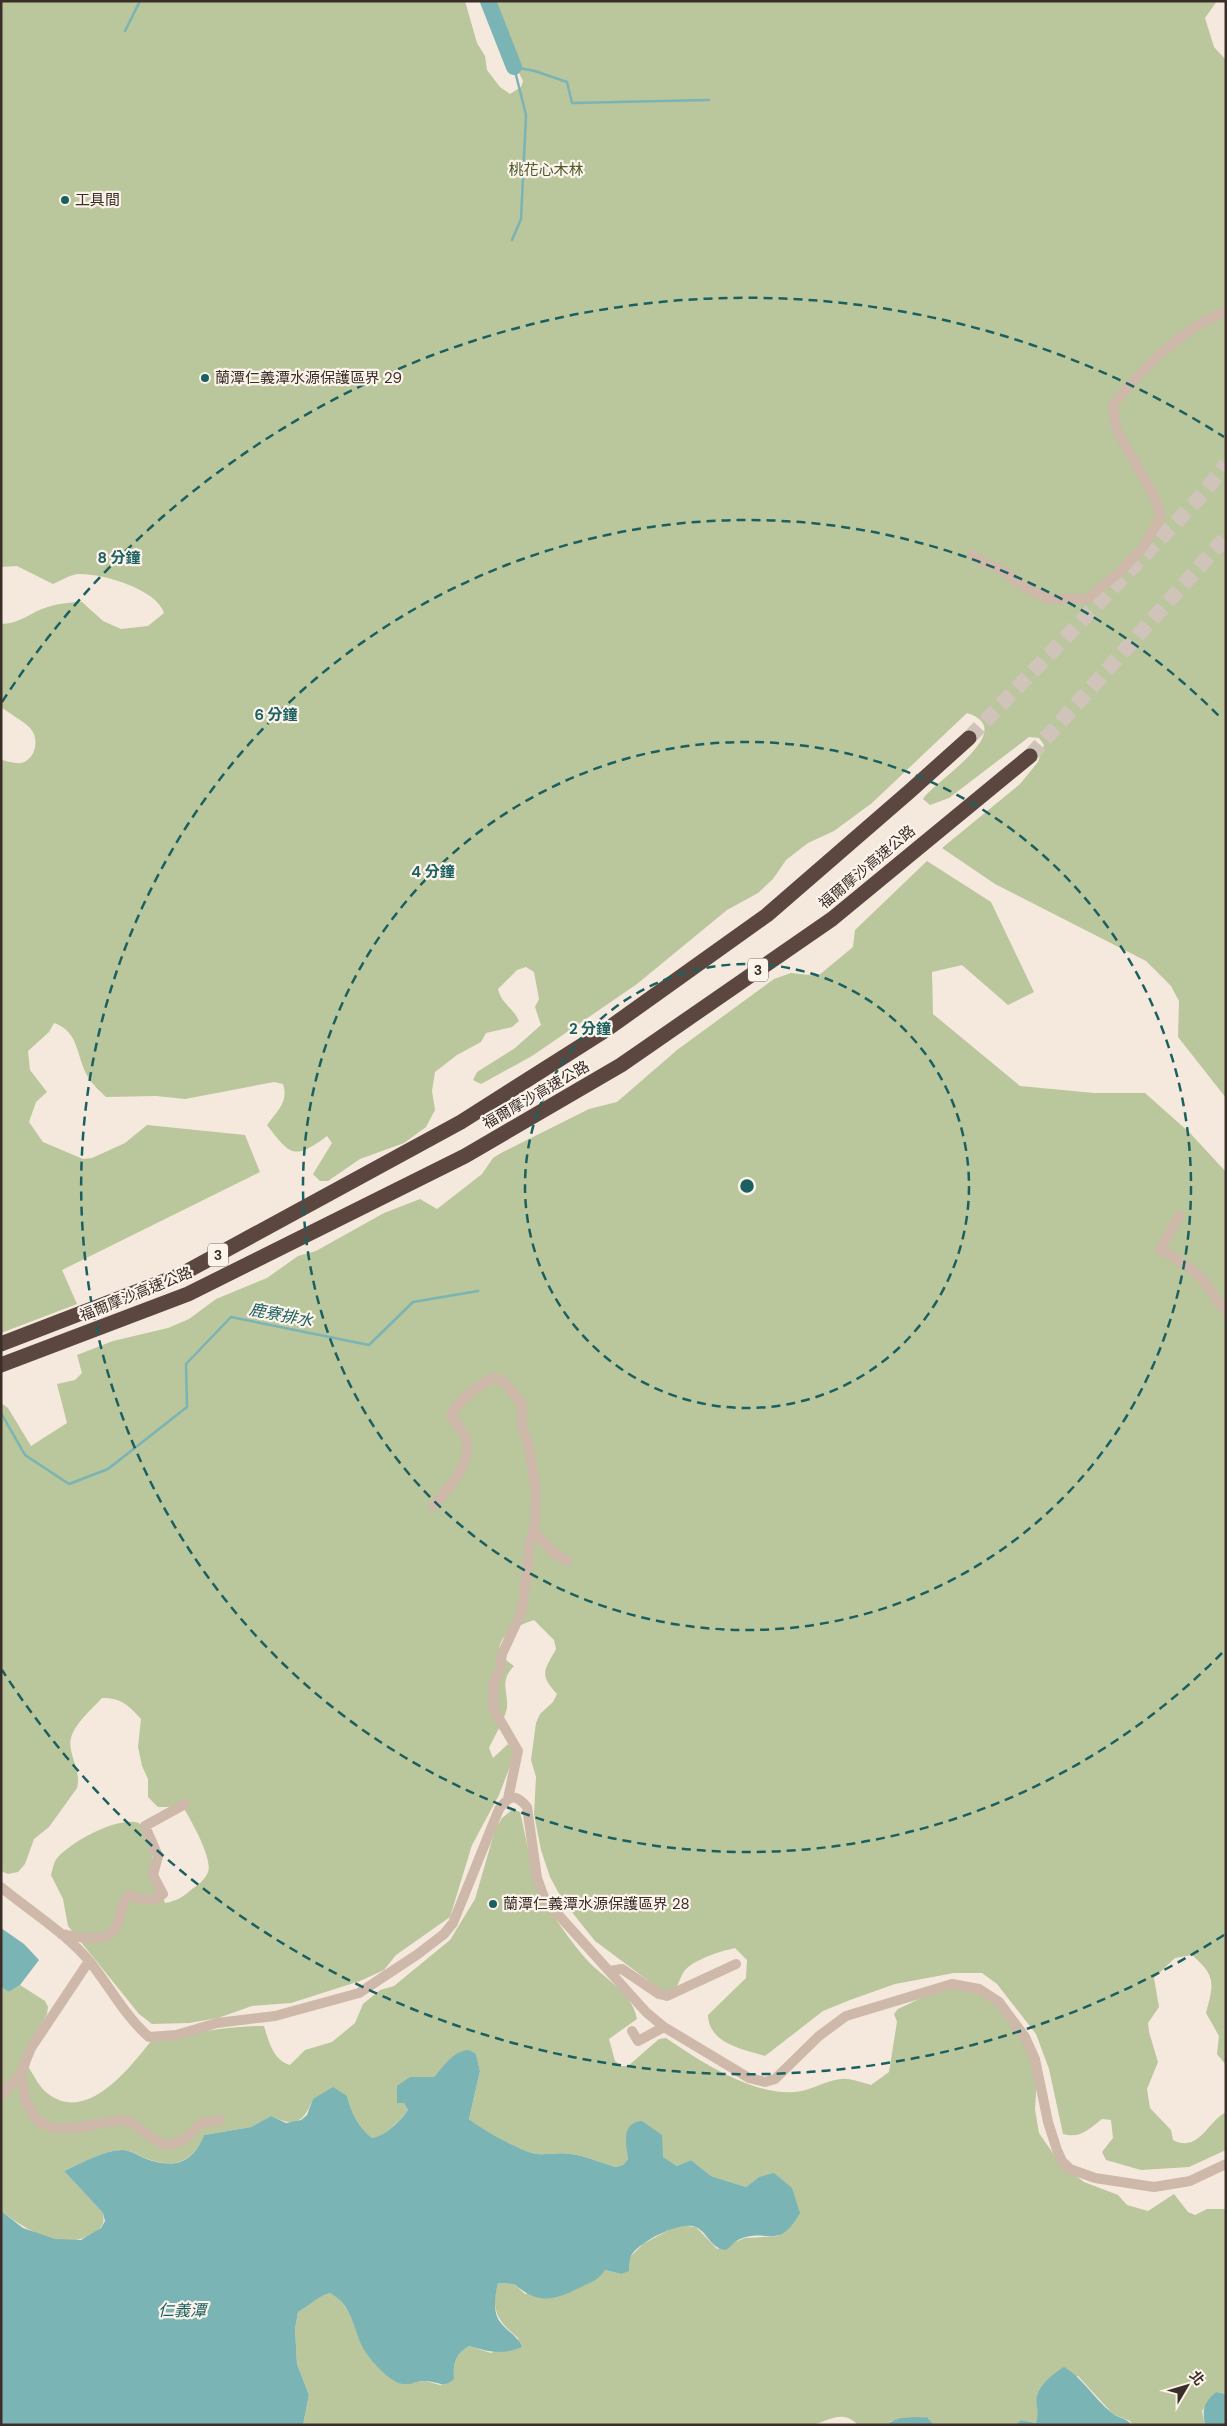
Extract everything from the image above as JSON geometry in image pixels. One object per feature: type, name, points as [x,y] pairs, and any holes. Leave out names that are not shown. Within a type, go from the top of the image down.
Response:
[{"type":"highway","name":"福爾摩沙高速公路","points":[[1,1344],[180,1275],[461,1122],[606,1030],[767,915],[969,738]]},
{"type":"highway","name":"福爾摩沙高速公路","points":[[1,1365],[188,1294],[465,1156],[621,1065],[832,919],[1030,756]]},
{"type":"street","points":[[973,555],[984,563],[999,568],[1025,587],[1048,599],[1087,599],[1122,570],[1144,546],[1161,516],[1153,494],[1117,431],[1113,405],[1144,366],[1177,340],[1213,316],[1226,311]]},
{"type":"street","points":[[1179,1216],[1160,1250],[1186,1264],[1204,1281],[1215,1301],[1226,1311]]},
{"type":"street","points":[[1,1888],[60,1934],[89,1961],[135,2025],[149,2038],[176,2035],[217,2023],[275,2016],[359,1993],[418,1954],[444,1934],[453,1923],[499,1809],[508,1798],[518,1751],[493,1708],[494,1682],[500,1670],[502,1654],[522,1611],[533,1531],[536,1491],[529,1447],[522,1426],[522,1404],[499,1379],[492,1378],[474,1390],[455,1407],[451,1414],[465,1436],[466,1453],[454,1482],[433,1506]]},
{"type":"street","points":[[533,1531],[553,1552],[567,1561]]},
{"type":"street","points":[[508,1798],[515,1797],[521,1800],[527,1807],[537,1878],[545,1900],[646,2012],[664,2027],[749,2078],[765,2082],[775,2078],[819,2036],[846,2016],[952,1984],[979,1989],[1000,2002],[1025,2037],[1035,2059],[1048,2122],[1057,2150],[1062,2161],[1070,2169],[1095,2178],[1154,2187],[1190,2181],[1226,2164]]},
{"type":"street","points":[[60,1934],[98,1940],[111,1934],[118,1924],[125,1899],[129,1895],[145,1901],[156,1899],[163,1894],[153,1875],[158,1856],[145,1826],[185,1804]]},
{"type":"street","points":[[1,2096],[21,2072],[31,2048],[89,1961]]},
{"type":"street","points":[[610,1971],[622,1969],[659,1994],[667,1996],[736,1964]]},
{"type":"street","points":[[632,2031],[638,2041],[664,2027]]},
{"type":"street","points":[[21,2072],[25,2100],[37,2120],[52,2128],[75,2128],[119,2120],[131,2122],[154,2140],[168,2145],[183,2141],[201,2123],[220,2120]]},
{"type":"green space","name":"桃花心木林","points":[[1,1],[465,1],[477,43],[485,56],[487,70],[500,87],[510,94],[521,87],[523,81],[484,1],[1217,1],[1205,18],[1214,47],[1226,60],[1226,1098],[1178,1037],[1179,1001],[1171,986],[1146,961],[995,884],[942,848],[1020,784],[1038,762],[1044,745],[1039,738],[1029,737],[949,798],[930,805],[923,799],[969,756],[980,743],[984,731],[981,721],[967,713],[872,803],[834,831],[808,843],[786,860],[773,879],[758,893],[727,910],[637,984],[532,1056],[481,1084],[473,1080],[477,1072],[515,1048],[541,1025],[535,1007],[539,999],[534,972],[526,967],[517,970],[498,989],[502,998],[519,1021],[512,1027],[486,1033],[481,1042],[457,1055],[435,1072],[432,1091],[435,1110],[426,1127],[404,1143],[360,1159],[328,1181],[320,1181],[313,1174],[332,1143],[327,1136],[307,1149],[293,1151],[281,1143],[267,1125],[283,1101],[283,1084],[274,1082],[185,1099],[156,1096],[106,1097],[88,1077],[69,1032],[54,1023],[49,1032],[28,1051],[30,1070],[47,1092],[36,1102],[29,1122],[43,1142],[83,1159],[92,1158],[125,1143],[147,1125],[245,1135],[260,1172],[62,1270],[77,1304],[1,1333],[1,760],[14,763],[26,761],[33,753],[36,743],[30,728],[1,707],[1,624],[17,621],[47,607],[72,602],[82,602],[103,621],[121,629],[148,626],[164,613],[159,604],[140,590],[100,576],[78,574],[53,584],[17,566],[1,567]]},
{"type":"green space","points":[[927,861],[991,902],[1034,992],[1008,1005],[962,965],[932,972],[933,1014],[1020,1086],[1094,1093],[1145,1093],[1190,1133],[1226,1172],[1226,2065],[1217,2054],[1219,2036],[1206,2013],[1211,1994],[1209,1975],[1200,1962],[1192,1955],[1175,1958],[1154,1978],[1159,2007],[1148,2023],[1158,2062],[1147,2089],[1150,2108],[1171,2130],[1173,2140],[1182,2143],[1190,2143],[1202,2135],[1226,2112],[1226,2150],[1189,2167],[1141,2170],[1106,2160],[1102,2152],[1113,2138],[1111,2120],[1102,2119],[1079,2134],[1063,2134],[1049,2069],[1036,2034],[997,1984],[982,1973],[954,1973],[895,1984],[850,2000],[823,2011],[765,2056],[738,2048],[721,2039],[714,2033],[708,2015],[746,1978],[747,1960],[735,1948],[699,1960],[687,1968],[676,1988],[669,1996],[595,1941],[563,1901],[550,1877],[541,1850],[534,1814],[536,1777],[531,1760],[536,1723],[540,1714],[553,1702],[557,1694],[548,1682],[545,1672],[556,1649],[554,1640],[534,1620],[509,1632],[499,1648],[499,1655],[514,1666],[509,1672],[505,1683],[506,1712],[489,1748],[493,1758],[507,1745],[516,1742],[516,1751],[499,1795],[472,1845],[450,1917],[396,1955],[384,1970],[360,1981],[291,2003],[252,2006],[218,2018],[189,2023],[152,2024],[139,2014],[68,1926],[63,1899],[51,1875],[57,1859],[74,1844],[108,1826],[130,1822],[139,1823],[153,1847],[152,1865],[165,1903],[183,1896],[207,1875],[209,1866],[204,1849],[183,1807],[158,1807],[148,1797],[148,1779],[142,1766],[138,1747],[141,1719],[128,1706],[115,1699],[102,1698],[80,1722],[73,1732],[70,1744],[78,1775],[77,1788],[49,1827],[34,1839],[25,1864],[18,1872],[8,1874],[1,1871],[1,1403],[8,1408],[31,1446],[67,1423],[57,1384],[75,1380],[82,1373],[77,1355],[113,1341],[168,1328],[189,1319],[216,1299],[267,1278],[298,1256],[316,1251],[384,1213],[420,1199],[437,1209],[482,1174],[493,1158],[501,1153],[589,1109],[617,1102],[677,1050],[774,979],[791,973],[818,976],[853,947],[855,930]]},
{"type":"green space","points":[[513,1809],[520,1812],[536,1877],[545,1902],[568,1937],[586,1959],[624,1994],[634,2010],[637,2019],[609,2039],[615,2061],[621,2066],[628,2066],[659,2039],[666,2038],[694,2057],[727,2075],[761,2088],[794,2092],[806,2090],[830,2081],[845,2079],[871,2085],[889,2072],[897,2022],[894,2014],[898,2009],[936,1991],[950,1988],[972,1991],[1000,2005],[1027,2041],[1037,2080],[1035,2109],[1039,2133],[1061,2165],[1084,2182],[1118,2195],[1127,2205],[1148,2211],[1174,2194],[1188,2212],[1195,2215],[1207,2209],[1226,2209],[1226,2394],[1216,2392],[1202,2411],[1205,2425],[1132,2425],[1130,2421],[1113,2414],[1078,2376],[1037,2397],[1039,2413],[1036,2423],[1021,2420],[1015,2425],[934,2425],[927,2417],[891,2421],[887,2425],[858,2425],[853,2420],[837,2417],[813,2425],[303,2425],[309,2395],[297,2364],[295,2329],[298,2312],[326,2294],[330,2293],[337,2296],[352,2316],[362,2346],[402,2384],[426,2381],[440,2385],[454,2379],[456,2360],[461,2352],[469,2346],[491,2353],[519,2339],[506,2327],[498,2315],[495,2301],[498,2283],[514,2284],[525,2294],[605,2270],[621,2274],[631,2256],[643,2244],[678,2225],[696,2227],[717,2249],[745,2238],[779,2236],[759,2177],[746,2187],[711,2176],[691,2160],[677,2166],[626,2134],[628,2159],[623,2165],[616,2167],[571,2154],[537,2154],[502,2140],[469,2119],[480,2071],[476,2054],[449,2060],[434,2077],[410,2077],[404,2103],[408,2110],[388,2131],[372,2138],[356,2119],[347,2096],[313,2099],[306,2114],[297,2121],[286,2122],[271,2116],[251,2127],[204,2135],[194,2152],[180,2162],[164,2163],[123,2150],[100,2155],[85,2161],[64,2171],[103,2213],[104,2220],[98,2230],[81,2239],[57,2240],[45,2236],[22,2225],[1,2211],[1,1987],[9,1992],[20,1985],[45,2001],[48,2007],[47,2014],[34,2040],[29,2068],[44,2091],[62,2101],[77,2102],[92,2097],[106,2089],[120,2077],[152,2040],[194,2033],[236,2027],[264,2026],[276,2055],[284,2063],[290,2065],[305,2050],[332,2042],[355,2023],[363,2004],[380,1990],[394,1986],[450,1940],[475,1899],[495,1830],[502,1818]]},
{"type":"water","points":[[1,1928],[24,1944],[39,1960],[20,1985],[9,1992],[1,1987]]},
{"type":"water","name":"仁義潭","points":[[469,2050],[476,2054],[480,2071],[469,2119],[512,2145],[537,2154],[571,2154],[616,2167],[623,2165],[628,2159],[626,2135],[628,2130],[635,2123],[642,2121],[662,2135],[663,2157],[677,2166],[691,2160],[711,2176],[746,2187],[759,2177],[774,2173],[792,2188],[800,2213],[785,2232],[771,2236],[748,2236],[736,2241],[726,2250],[716,2246],[696,2227],[689,2226],[671,2229],[635,2250],[630,2258],[629,2271],[621,2274],[605,2270],[592,2282],[556,2297],[540,2298],[532,2296],[514,2284],[498,2283],[495,2298],[496,2314],[501,2323],[518,2340],[522,2347],[515,2350],[496,2352],[469,2346],[458,2356],[454,2369],[454,2379],[447,2384],[425,2381],[402,2384],[391,2379],[378,2368],[364,2349],[343,2303],[330,2293],[326,2294],[298,2312],[295,2329],[297,2364],[309,2395],[303,2425],[1,2425],[1,2211],[23,2228],[55,2239],[81,2240],[101,2228],[105,2221],[103,2213],[64,2171],[100,2155],[122,2150],[154,2161],[164,2163],[180,2162],[194,2153],[204,2135],[251,2127],[271,2116],[286,2123],[301,2120],[307,2115],[313,2099],[333,2087],[347,2096],[356,2119],[372,2138],[383,2134],[393,2127],[408,2110],[404,2103],[397,2103],[397,2086],[410,2077],[434,2077],[454,2056]]},
{"type":"water","points":[[1064,2367],[1077,2377],[1112,2413],[1132,2425],[1015,2425],[1021,2420],[1036,2423],[1038,2415],[1037,2396],[1041,2387]]},
{"type":"water","points":[[1216,2392],[1226,2394],[1226,2425],[1205,2425],[1205,2406]]},
{"type":"water","points":[[927,2417],[934,2425],[887,2425],[901,2418]]},
{"type":"waterway","points":[[125,31],[140,1]]},
{"type":"waterway","points":[[488,1],[514,67]]},
{"type":"waterway","points":[[512,240],[521,219],[526,115],[514,67],[535,71],[567,82],[572,103],[709,100]]},
{"type":"waterway","name":"鹿寮排水","points":[[1,1413],[25,1455],[69,1484],[108,1469],[187,1407],[186,1364],[231,1317],[369,1345],[413,1302],[478,1291]]},
{"type":"tunnel","points":[[969,738],[1203,494],[1226,464]]},
{"type":"tunnel","points":[[1030,756],[1226,537]]},
{"type":"place","name":"工具間","points":[[65,200]]},
{"type":"place","name":"蘭潭仁義潭水源保護區界 29","points":[[205,378]]},
{"type":"place","name":"蘭潭仁義潭水源保護區界 28","points":[[493,1904]]}]
